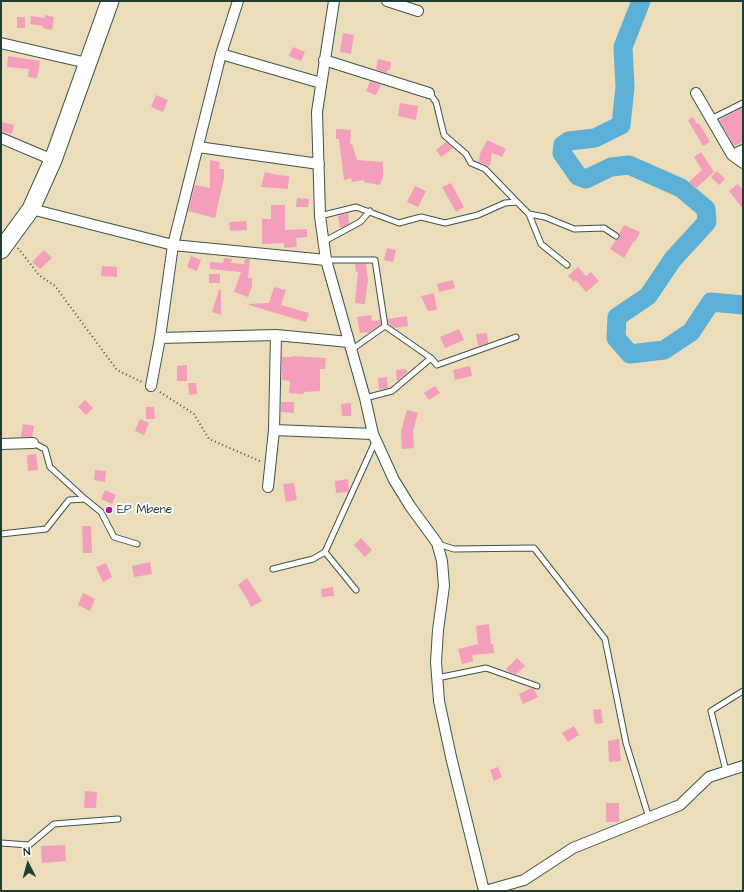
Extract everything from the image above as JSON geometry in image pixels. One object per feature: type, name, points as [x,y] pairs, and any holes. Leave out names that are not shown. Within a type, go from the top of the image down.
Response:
[{"type":"highway","points":[[4,240],[31,209],[53,160],[110,1]]},
{"type":"street","points":[[151,386],[160,338],[173,245],[221,54],[238,1]]},
{"type":"street","points":[[334,1],[317,112],[320,216],[326,260],[365,398],[374,438],[394,480],[410,506],[437,543],[442,561],[444,586],[438,630],[436,662],[438,702],[484,891],[524,880],[573,848],[680,805],[709,777],[743,766]]},
{"type":"street","points":[[387,1],[418,11]]},
{"type":"street","points":[[1,43],[87,63]]},
{"type":"street","points":[[221,54],[321,83]]},
{"type":"street","points":[[324,60],[429,93]]},
{"type":"street","points":[[696,93],[732,155],[743,163]]},
{"type":"street","points":[[1,138],[53,160]]},
{"type":"street","points":[[198,147],[319,164]]},
{"type":"street","points":[[732,155],[743,150]]},
{"type":"street","points":[[31,209],[173,245],[326,260]]},
{"type":"street","points":[[160,338],[276,335],[350,346]]},
{"type":"street","points":[[268,487],[274,430],[276,335]]},
{"type":"street","points":[[274,430],[374,438]]},
{"type":"street","points":[[1,444],[33,443]]},
{"type":"lane","points":[[429,93],[436,102],[444,136],[466,154],[471,163],[485,170],[529,214],[542,244],[567,265]]},
{"type":"lane","points":[[711,119],[743,103]]},
{"type":"lane","points":[[320,216],[356,207],[399,222],[421,217],[445,223],[478,215],[505,203],[517,202]]},
{"type":"lane","points":[[323,242],[360,222],[370,212]]},
{"type":"lane","points":[[529,214],[545,217],[574,228],[604,228],[616,236]]},
{"type":"lane","points":[[326,260],[375,260],[385,326],[431,358],[437,365],[516,338]]},
{"type":"lane","points":[[350,346],[385,326]]},
{"type":"lane","points":[[365,398],[392,391],[431,358]]},
{"type":"lane","points":[[273,569],[313,559],[324,552],[374,438]]},
{"type":"lane","points":[[33,443],[45,449],[50,467],[85,499],[102,512],[114,537],[137,544]]},
{"type":"lane","points":[[1,534],[46,528],[69,500],[85,499]]},
{"type":"lane","points":[[437,543],[454,549],[534,548],[605,639],[626,743],[649,818]]},
{"type":"lane","points":[[324,552],[356,590]]},
{"type":"lane","points":[[437,678],[486,668],[537,686]]},
{"type":"lane","points":[[726,771],[711,711],[743,691]]},
{"type":"lane","points":[[1,843],[29,845],[54,824],[118,819]]},
{"type":"path","points":[[4,240],[39,275],[55,286],[117,370],[151,386],[194,414],[209,439],[270,466]]},
{"type":"building","points":[[45,15],[54,17],[52,30],[43,28],[43,26],[30,24],[31,16],[45,18]]},
{"type":"building","points":[[17,17],[25,17],[25,28],[17,28]]},
{"type":"building","points":[[343,33],[354,35],[351,54],[340,52]]},
{"type":"building","points":[[293,47],[305,52],[301,61],[289,56]]},
{"type":"building","points":[[8,56],[40,61],[37,78],[28,77],[29,69],[7,67]]},
{"type":"building","points":[[378,59],[391,62],[390,70],[386,73],[376,69]]},
{"type":"building","points":[[370,81],[381,85],[376,95],[366,91]]},
{"type":"building","points":[[156,95],[168,100],[163,112],[151,107]]},
{"type":"building","points":[[400,103],[418,106],[416,120],[398,116]]},
{"type":"building","points":[[743,107],[743,142],[734,146],[719,120]]},
{"type":"building","points":[[693,117],[697,124],[699,123],[710,142],[703,146],[688,120]]},
{"type":"building","points":[[1,122],[14,125],[12,134],[1,131]]},
{"type":"building","points":[[336,129],[351,130],[350,144],[352,144],[357,160],[383,162],[383,176],[380,185],[364,182],[364,180],[352,182],[351,178],[344,180],[339,139],[336,139]]},
{"type":"building","points":[[487,140],[506,149],[502,157],[492,153],[490,166],[479,162],[480,154]]},
{"type":"building","points":[[446,142],[453,148],[441,157],[436,150]]},
{"type":"building","points":[[701,152],[714,172],[695,189],[689,182],[702,170],[694,157]]},
{"type":"building","points":[[210,160],[220,162],[219,169],[224,169],[224,178],[215,218],[188,211],[195,185],[210,188]]},
{"type":"building","points":[[717,171],[725,179],[719,185],[711,177]]},
{"type":"building","points":[[265,172],[289,176],[288,189],[261,187]]},
{"type":"building","points":[[451,183],[464,207],[456,212],[442,187]]},
{"type":"building","points":[[738,184],[743,190],[743,209],[729,191]]},
{"type":"building","points":[[415,186],[426,191],[418,207],[407,202]]},
{"type":"building","points":[[297,198],[309,199],[308,207],[296,207]]},
{"type":"building","points":[[271,205],[285,205],[285,230],[307,229],[307,237],[296,238],[297,247],[284,248],[284,243],[262,244],[262,219],[271,219]]},
{"type":"building","points":[[348,213],[349,224],[340,228],[338,216]]},
{"type":"building","points":[[246,221],[247,230],[230,231],[229,222]]},
{"type":"building","points":[[624,225],[640,232],[624,258],[610,249],[616,240],[620,238],[619,234]]},
{"type":"building","points":[[387,248],[396,250],[393,262],[384,260]]},
{"type":"building","points":[[44,250],[52,258],[40,269],[32,262]]},
{"type":"building","points":[[191,256],[201,260],[197,271],[187,267]]},
{"type":"building","points":[[224,258],[232,259],[231,263],[244,264],[245,259],[250,259],[248,278],[252,278],[252,286],[248,297],[234,292],[241,272],[210,269],[210,262],[223,263]]},
{"type":"building","points":[[355,264],[366,264],[368,280],[365,304],[355,303],[358,272],[356,272]]},
{"type":"building","points":[[102,266],[117,267],[117,277],[101,276]]},
{"type":"building","points":[[578,267],[586,276],[591,272],[599,281],[586,292],[576,280],[574,282],[568,276]]},
{"type":"building","points":[[209,274],[220,274],[220,283],[209,283]]},
{"type":"building","points":[[453,280],[455,288],[439,292],[437,284]]},
{"type":"building","points":[[274,287],[286,290],[281,305],[309,313],[306,322],[249,305],[269,303]]},
{"type":"building","points":[[219,290],[221,290],[221,315],[212,312]]},
{"type":"building","points":[[434,293],[437,310],[428,311],[421,296]]},
{"type":"building","points":[[371,315],[372,321],[380,320],[381,324],[370,332],[360,333],[357,317]]},
{"type":"building","points":[[407,316],[408,326],[395,328],[389,324],[388,319]]},
{"type":"building","points":[[459,329],[464,340],[445,348],[440,337]]},
{"type":"building","points":[[487,333],[488,343],[478,346],[476,334]]},
{"type":"building","points":[[293,356],[326,358],[325,369],[320,369],[320,391],[304,392],[303,394],[289,393],[290,381],[282,380],[282,357]]},
{"type":"building","points":[[187,365],[187,381],[177,381],[177,366]]},
{"type":"building","points":[[470,366],[472,376],[455,380],[453,370]]},
{"type":"building","points":[[406,369],[407,373],[397,381],[396,370]]},
{"type":"building","points":[[387,377],[388,388],[379,390],[378,378]]},
{"type":"building","points":[[188,383],[196,383],[197,394],[189,395]]},
{"type":"building","points":[[435,386],[440,393],[429,400],[424,393]]},
{"type":"building","points":[[85,400],[93,408],[86,415],[78,407]]},
{"type":"building","points":[[281,402],[294,402],[294,413],[281,412]]},
{"type":"building","points":[[351,403],[351,416],[342,416],[341,404]]},
{"type":"building","points":[[146,407],[154,407],[155,419],[146,419]]},
{"type":"building","points":[[407,410],[418,413],[413,431],[414,448],[402,449],[401,431]]},
{"type":"building","points":[[140,419],[149,423],[144,435],[135,431]]},
{"type":"building","points":[[23,424],[34,426],[32,437],[21,437]]},
{"type":"building","points":[[36,454],[38,470],[28,471],[27,455]]},
{"type":"building","points":[[95,470],[106,471],[105,482],[94,480]]},
{"type":"building","points":[[348,479],[348,492],[336,493],[335,481]]},
{"type":"building","points":[[294,483],[297,500],[286,502],[283,484]]},
{"type":"building","points":[[105,490],[116,495],[112,504],[101,499]]},
{"type":"building","points":[[82,526],[91,526],[92,553],[83,553]]},
{"type":"building","points":[[361,538],[372,550],[365,557],[354,545]]},
{"type":"building","points":[[150,562],[152,574],[134,577],[132,566]]},
{"type":"building","points":[[106,563],[112,577],[103,582],[96,567]]},
{"type":"building","points":[[247,578],[262,601],[251,607],[238,585]]},
{"type":"building","points":[[333,587],[334,596],[322,597],[321,589]]},
{"type":"building","points":[[83,593],[95,599],[90,611],[78,605]]},
{"type":"building","points":[[489,624],[491,644],[493,644],[494,653],[472,655],[473,661],[462,664],[458,649],[478,644],[476,626]]},
{"type":"building","points":[[517,658],[525,666],[516,674],[509,672],[506,669]]},
{"type":"building","points":[[531,688],[534,689],[538,697],[523,704],[519,694]]},
{"type":"building","points":[[601,709],[603,723],[595,724],[593,710]]},
{"type":"building","points":[[574,726],[579,735],[568,742],[562,733]]},
{"type":"building","points":[[619,739],[621,761],[609,762],[608,741]]},
{"type":"building","points":[[498,767],[502,777],[494,781],[490,770]]},
{"type":"building","points":[[85,791],[97,792],[96,808],[84,808]]},
{"type":"building","points":[[606,803],[619,803],[619,822],[606,822]]},
{"type":"building","points":[[65,845],[66,861],[42,863],[41,846]]},
{"type":"waterway","points":[[641,1],[623,47],[625,87],[621,125],[595,138],[569,141],[563,145],[562,153],[578,176],[586,179],[611,167],[629,165],[681,188],[706,209],[707,222],[673,259],[648,296],[617,317],[616,338],[630,354],[664,350],[691,332],[711,302],[743,305]]},
{"type":"place","name":"EP Mbene","points":[[109,510]]}]
